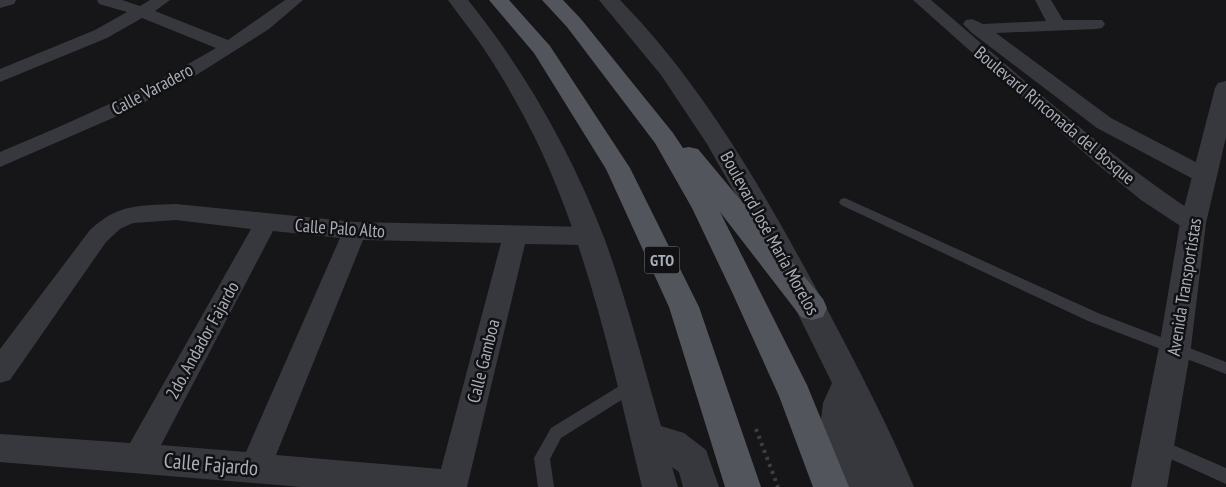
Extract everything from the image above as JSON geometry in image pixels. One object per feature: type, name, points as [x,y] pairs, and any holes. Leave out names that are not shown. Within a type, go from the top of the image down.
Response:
[{"type":"main road","name":"GTO","points":[[499,0],[543,50],[618,168],[684,306],[743,487]]},
{"type":"main road","points":[[552,0],[574,23],[665,139],[705,208],[747,292],[795,396],[831,487]]},
{"type":"main road","points":[[613,74],[664,126],[697,164],[812,308]]},
{"type":"street","points":[[0,3],[8,0]]},
{"type":"street","points":[[105,0],[143,12],[229,47]]},
{"type":"street","points":[[0,76],[76,45],[143,12],[162,0]]},
{"type":"street","name":"Calle Varadero","points":[[0,160],[130,102],[229,47],[272,19],[295,0]]},
{"type":"street","points":[[458,0],[487,39],[533,114],[562,168],[590,236],[634,384],[660,487]]},
{"type":"street","name":"Boulevard José María Morelos","points":[[609,0],[664,65],[704,119],[737,170],[812,308],[896,487]]},
{"type":"street","name":"Boulevard Rinconada del Bosque","points":[[921,0],[1105,159],[1149,194],[1193,223]]},
{"type":"street","name":"Boulevard Rinconada del Bosque","points":[[943,0],[978,29],[1104,123],[1133,140],[1205,176]]},
{"type":"street","points":[[1043,0],[1058,26]]},
{"type":"street","points":[[978,29],[1096,24]]},
{"type":"street","name":"Avenida Transportistas","points":[[1149,487],[1174,347],[1193,223],[1226,88]]},
{"type":"street","points":[[1105,159],[1133,140]]},
{"type":"street","name":"Calle Palo Alto","points":[[0,370],[98,236],[112,223],[130,215],[176,212],[354,231],[590,236]]},
{"type":"street","name":"2do. Andador Fajardo","points":[[138,458],[266,223]]},
{"type":"street","points":[[254,468],[354,231]]},
{"type":"street","name":"Calle Gamboa","points":[[452,486],[515,234]]},
{"type":"street","points":[[848,385],[839,403],[837,427],[862,487]]},
{"type":"street","points":[[648,439],[672,445],[694,462],[701,487]]},
{"type":"street","name":"Calle Fajardo","points":[[0,448],[138,458],[452,486]]},
{"type":"lane","points":[[845,202],[1093,317],[1226,368]]},
{"type":"lane","points":[[546,487],[542,458],[556,433],[634,384]]},
{"type":"lane","points":[[1157,445],[1226,476]]}]
